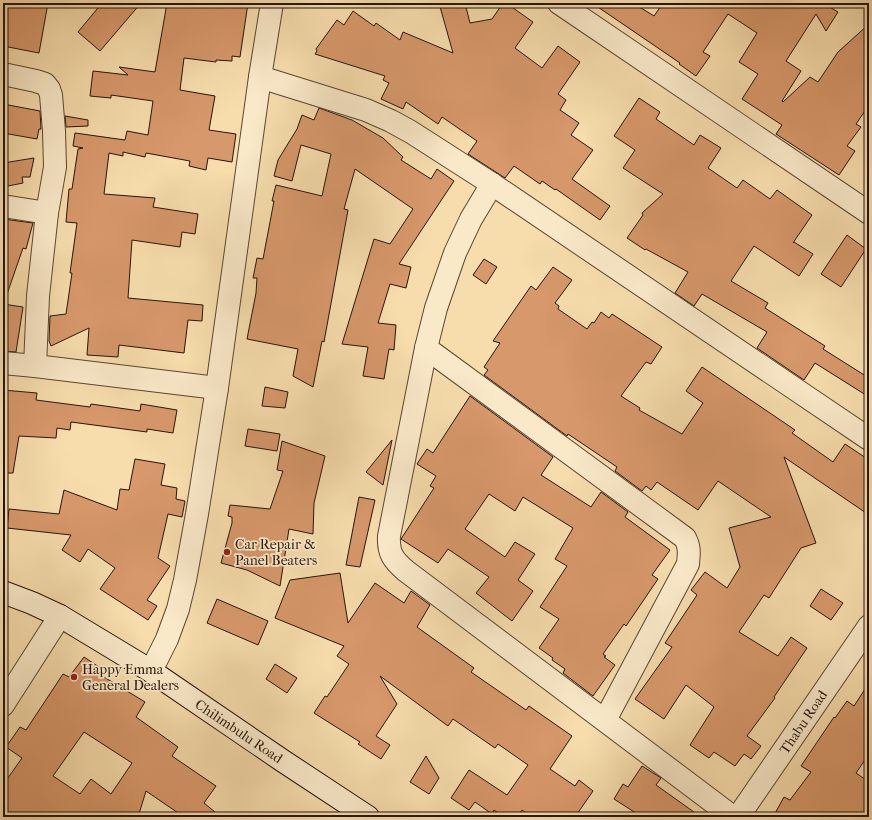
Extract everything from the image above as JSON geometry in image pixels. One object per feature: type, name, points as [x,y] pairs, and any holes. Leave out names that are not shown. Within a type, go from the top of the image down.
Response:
[{"type":"street","points":[[151,671],[167,639],[178,609],[185,580],[217,388],[260,77],[272,3]]},
{"type":"street","points":[[559,3],[869,213]]},
{"type":"street","points":[[3,74],[44,84],[49,89],[51,94],[55,167],[47,213],[38,296],[35,366]]},
{"type":"street","points":[[260,77],[342,102],[391,121],[411,132],[492,184],[869,439]]},
{"type":"street","points":[[492,184],[471,219],[455,253],[436,308],[426,348],[389,536],[388,548],[398,564],[406,571],[733,817]]},
{"type":"street","points":[[3,206],[47,213]]},
{"type":"street","points":[[426,348],[686,538],[689,545],[690,554],[688,564],[605,720]]},
{"type":"street","points":[[3,363],[217,388]]},
{"type":"street","name":"Chilimbulu Road","points":[[3,592],[60,616],[151,671],[283,762],[368,817]]},
{"type":"street","points":[[3,705],[60,616]]},
{"type":"street","name":"Thabu Road","points":[[738,817],[863,648],[869,626]]},
{"type":"building","points":[[3,3],[48,3],[39,53],[3,46]]},
{"type":"building","points":[[102,3],[141,3],[100,51],[78,32]]},
{"type":"building","points":[[167,3],[248,3],[240,57],[232,56],[232,61],[216,60],[216,62],[184,58],[180,90],[215,96],[209,130],[236,134],[232,162],[208,158],[206,170],[189,166],[190,161],[146,153],[145,157],[123,152],[123,156],[109,153],[104,194],[155,198],[153,207],[198,214],[195,234],[182,232],[180,247],[132,240],[128,298],[203,305],[202,321],[188,320],[184,353],[119,345],[118,357],[87,355],[89,328],[51,346],[49,341],[50,316],[66,314],[72,273],[70,273],[77,223],[66,222],[69,189],[72,189],[78,149],[83,148],[73,146],[75,133],[125,140],[127,131],[148,135],[153,101],[111,95],[111,98],[90,96],[93,71],[128,75],[119,67],[155,72]]},
{"type":"building","points":[[439,3],[465,3],[470,23],[492,19],[503,3],[506,3],[533,22],[515,48],[542,68],[558,46],[580,62],[558,94],[566,100],[560,110],[579,123],[571,135],[593,150],[572,179],[610,206],[600,220],[556,189],[555,190],[542,181],[540,184],[514,166],[505,178],[468,154],[477,141],[442,117],[438,124],[406,102],[403,109],[381,99],[389,83],[383,80],[385,76],[315,54],[317,51],[316,49],[337,20],[344,25],[353,11],[374,26],[376,23],[400,40],[403,32],[453,53]]},
{"type":"building","points":[[592,3],[633,3],[654,16],[663,3],[823,3],[838,12],[826,31],[816,14],[786,61],[801,71],[782,101],[783,102],[810,77],[818,82],[838,52],[869,24],[869,105],[856,124],[861,127],[847,146],[855,151],[839,175],[776,134],[782,125],[742,99],[758,74],[739,62],[757,33],[728,14],[703,52],[710,56],[696,76],[679,64],[680,63]]},
{"type":"building","points":[[639,98],[660,112],[656,119],[694,145],[700,135],[721,148],[708,168],[737,188],[743,180],[770,199],[777,190],[812,215],[793,243],[794,242],[813,254],[799,276],[754,246],[731,281],[768,303],[765,308],[825,346],[823,349],[869,378],[869,397],[815,363],[804,380],[757,348],[767,332],[702,294],[694,306],[675,293],[688,272],[646,249],[645,250],[627,238],[643,215],[642,213],[663,194],[623,168],[635,150],[614,136]]},
{"type":"building","points":[[3,104],[40,111],[41,129],[39,129],[37,139],[3,133]]},
{"type":"building","points":[[319,108],[352,120],[383,138],[403,157],[401,160],[431,179],[437,169],[454,181],[399,264],[411,267],[406,288],[390,284],[378,323],[396,325],[394,350],[389,349],[384,379],[363,376],[368,347],[342,344],[374,239],[390,244],[413,209],[355,169],[344,209],[348,210],[324,342],[322,341],[313,387],[293,376],[298,349],[247,339],[256,293],[257,278],[253,278],[257,258],[263,259],[276,185],[322,196],[331,154],[301,145],[292,181],[274,176],[278,160],[297,129],[302,115],[314,120]]},
{"type":"building","points":[[65,116],[88,120],[88,126],[66,127]]},
{"type":"building","points":[[34,158],[30,177],[22,177],[23,183],[3,187],[3,163]]},
{"type":"building","points":[[3,219],[33,223],[26,249],[23,248],[6,297],[3,297]]},
{"type":"building","points":[[847,235],[866,249],[841,287],[821,274]]},
{"type":"building","points":[[484,259],[497,267],[486,284],[473,275]]},
{"type":"building","points":[[553,267],[572,280],[555,303],[559,306],[558,309],[587,329],[592,322],[594,323],[601,312],[609,318],[612,314],[662,347],[651,364],[646,362],[621,396],[640,408],[639,410],[682,434],[703,403],[686,391],[702,367],[795,430],[792,433],[833,462],[845,444],[869,460],[869,515],[784,457],[816,543],[801,548],[769,598],[764,595],[739,632],[778,656],[791,637],[807,648],[774,697],[775,698],[747,736],[761,746],[751,759],[744,754],[735,766],[714,752],[709,758],[690,745],[714,707],[686,685],[664,719],[635,699],[672,647],[665,643],[697,595],[691,590],[705,572],[727,588],[740,567],[729,528],[771,517],[718,481],[698,510],[657,482],[651,490],[646,486],[642,491],[615,471],[617,467],[568,434],[567,436],[484,375],[488,370],[484,367],[500,343],[493,341],[531,286],[536,290]]},
{"type":"building","points":[[3,304],[23,307],[16,352],[3,351]]},
{"type":"building","points":[[265,387],[288,392],[285,408],[262,406]]},
{"type":"building","points":[[3,390],[37,393],[36,400],[90,407],[91,404],[140,411],[141,404],[177,410],[173,433],[147,429],[147,432],[71,422],[70,430],[57,428],[56,438],[19,436],[13,473],[3,473]]},
{"type":"building","points":[[470,396],[553,457],[541,475],[591,507],[601,492],[628,512],[625,517],[670,550],[652,575],[658,579],[626,626],[624,624],[603,654],[606,656],[604,657],[615,665],[593,696],[563,673],[565,669],[539,648],[559,619],[540,607],[567,566],[555,559],[573,528],[523,497],[515,511],[489,494],[465,529],[505,557],[515,542],[535,554],[518,580],[533,591],[512,621],[476,593],[489,577],[448,549],[438,563],[401,539],[434,488],[430,486],[436,476],[417,464],[427,449],[433,453]]},
{"type":"building","points":[[248,429],[280,434],[277,451],[245,446]]},
{"type":"building","points":[[392,440],[383,485],[366,472]]},
{"type":"building","points":[[282,441],[325,456],[314,503],[313,534],[289,529],[280,586],[247,570],[221,563],[232,523],[232,517],[228,516],[230,505],[270,509],[283,471],[277,470]]},
{"type":"building","points":[[135,459],[165,464],[161,485],[177,488],[176,499],[185,501],[182,517],[168,514],[158,558],[170,566],[147,600],[157,606],[148,620],[100,589],[115,568],[88,549],[80,562],[62,550],[71,535],[7,528],[9,509],[59,514],[64,490],[117,510],[120,489],[129,490]]},
{"type":"building","points":[[359,497],[375,500],[360,567],[346,565]]},
{"type":"building","points":[[340,573],[348,623],[375,583],[404,603],[411,591],[430,605],[417,627],[474,668],[471,672],[526,710],[529,706],[572,736],[550,769],[575,786],[579,780],[593,791],[575,817],[532,817],[522,810],[517,817],[504,817],[494,810],[492,814],[475,802],[469,810],[451,798],[469,770],[507,795],[528,765],[498,744],[495,748],[453,719],[448,726],[380,676],[397,704],[376,736],[390,745],[381,759],[358,744],[360,742],[314,713],[325,696],[327,697],[349,664],[337,656],[344,646],[275,618],[290,580]]},
{"type":"building","points":[[821,589],[843,603],[831,620],[810,606]]},
{"type":"building","points":[[217,599],[268,621],[258,645],[207,623]]},
{"type":"building","points":[[84,657],[102,669],[99,674],[145,702],[136,717],[178,747],[172,756],[216,786],[204,803],[221,817],[184,817],[146,791],[138,817],[3,817],[3,785],[22,758],[6,747],[20,727],[26,730],[63,674],[69,677]],"holes":[[[84,732],[132,763],[111,794],[91,779],[80,794],[53,776]]]},
{"type":"building","points":[[275,664],[297,678],[287,693],[266,679]]},
{"type":"building","points":[[869,683],[869,754],[856,773],[869,782],[869,817],[773,817],[784,797],[790,800],[811,772],[801,766],[834,717],[835,718],[847,701],[854,706]]},
{"type":"building","points":[[426,756],[439,778],[429,794],[410,782]]},
{"type":"building","points":[[642,766],[661,778],[656,785],[701,817],[642,817],[614,799],[623,784],[628,787]]},
{"type":"place","name":"Car Repair & Panel Beaters","points":[[227,552]]},
{"type":"place","name":"Happy Emma General Dealers","points":[[74,677]]}]
